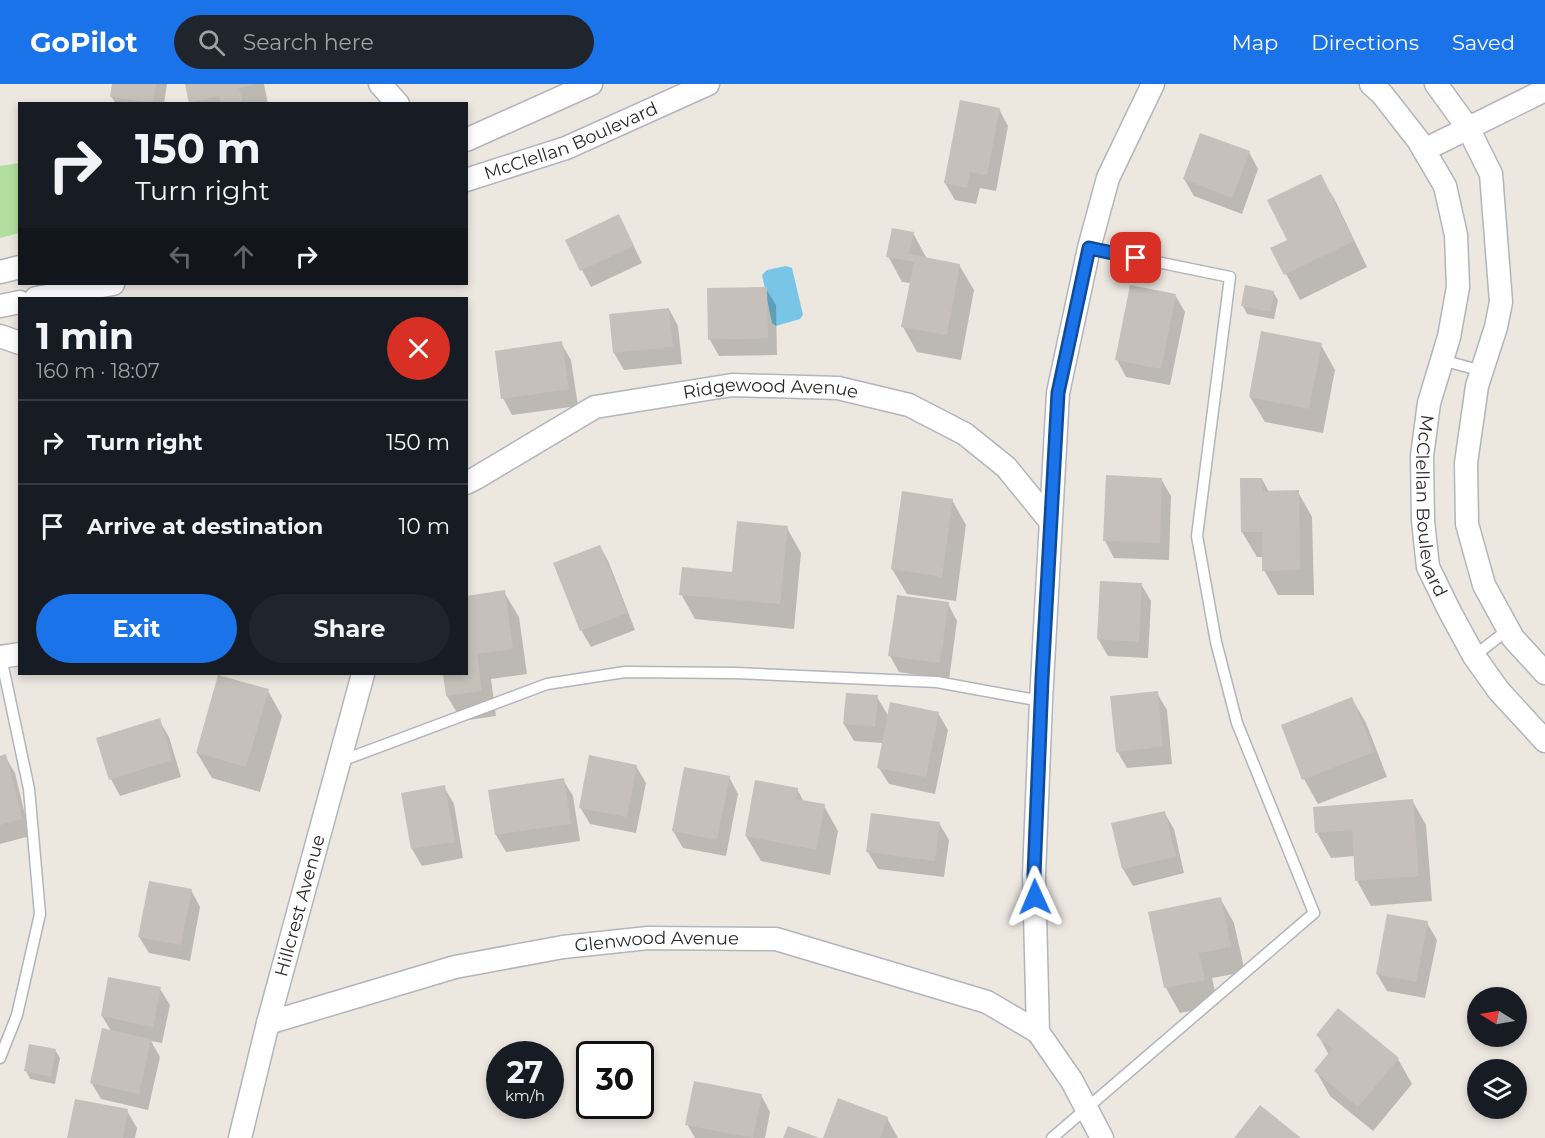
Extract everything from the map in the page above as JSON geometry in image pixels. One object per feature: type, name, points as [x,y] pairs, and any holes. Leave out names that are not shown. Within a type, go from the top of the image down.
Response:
[{"type":"street","points":[[380,84],[396,102]]},
{"type":"street","points":[[468,139],[591,84]]},
{"type":"street","name":"McClellan Boulevard","points":[[468,179],[566,148],[708,84]]},
{"type":"street","points":[[1102,1138],[1072,1081],[1038,1032],[1034,875],[1041,702],[1058,393],[1089,248],[1108,178],[1153,84]]},
{"type":"street","name":"McClellan Boulevard","points":[[1371,84],[1382,94],[1418,140],[1445,186],[1456,235],[1458,287],[1449,337],[1429,403],[1422,456],[1423,521],[1428,567],[1474,656],[1499,691],[1545,741]]},
{"type":"street","name":"McClellan Boulevard","points":[[1436,84],[1468,128],[1491,174],[1501,302],[1496,327],[1477,386],[1466,463],[1467,524],[1484,585],[1513,638],[1545,673]]},
{"type":"street","points":[[1424,150],[1545,90]]},
{"type":"street","points":[[0,272],[18,268]]},
{"type":"street","points":[[42,297],[108,285]]},
{"type":"street","points":[[0,306],[18,302]]},
{"type":"street","points":[[0,336],[18,342]]},
{"type":"street","name":"Ridgewood Avenue","points":[[468,482],[596,407],[732,386],[838,388],[909,405],[965,434],[1006,467],[1050,521]]},
{"type":"street","name":"Hillcrest Avenue","points":[[240,1138],[268,1023],[363,675]]},
{"type":"street","name":"Glenwood Avenue","points":[[268,1023],[455,967],[563,947],[648,938],[776,939],[987,1002],[1038,1032]]},
{"type":"lane","points":[[1052,1138],[1314,913],[1237,723],[1216,642],[1197,536],[1230,277],[1089,248]]},
{"type":"lane","points":[[1442,360],[1482,371]]},
{"type":"lane","points":[[1474,656],[1509,629]]},
{"type":"lane","points":[[0,1058],[17,1015],[40,914],[29,789],[7,656]]},
{"type":"lane","points":[[340,761],[547,684],[626,672],[736,673],[937,682],[1041,702]]},
{"type":"green space","points":[[18,163],[18,233],[0,238],[0,166]]},
{"type":"water","points":[[786,266],[792,268],[803,315],[800,319],[776,326],[772,323],[762,275],[767,270]]},
{"type":"building","points":[[112,84],[156,84],[153,102],[110,97]]},
{"type":"building","points":[[185,84],[254,84],[239,88],[242,102],[220,102],[219,96],[189,102]]},
{"type":"building","points":[[960,100],[1000,108],[987,175],[970,172],[967,188],[944,183]]},
{"type":"building","points":[[1200,133],[1250,151],[1232,198],[1183,179]]},
{"type":"building","points":[[1321,174],[1354,241],[1284,275],[1270,248],[1287,240],[1267,200]]},
{"type":"building","points":[[619,214],[634,246],[580,271],[565,240]]},
{"type":"building","points":[[892,228],[914,232],[909,254],[960,264],[947,335],[901,327],[914,262],[886,257]]},
{"type":"building","points":[[1130,285],[1176,294],[1161,369],[1115,360]]},
{"type":"building","points":[[1245,285],[1274,291],[1270,312],[1241,306]]},
{"type":"building","points":[[767,287],[768,338],[708,340],[707,288]]},
{"type":"building","points":[[669,308],[673,347],[613,353],[609,314]]},
{"type":"building","points":[[1261,331],[1322,343],[1309,409],[1249,397]]},
{"type":"building","points":[[562,341],[569,389],[501,399],[495,351]]},
{"type":"building","points":[[1106,475],[1162,478],[1160,543],[1103,541]]},
{"type":"building","points":[[1240,478],[1262,478],[1263,491],[1299,490],[1300,570],[1262,571],[1262,532],[1241,532]]},
{"type":"building","points":[[902,491],[953,499],[942,577],[891,569]]},
{"type":"building","points":[[737,521],[788,526],[780,604],[679,595],[682,567],[732,572]]},
{"type":"building","points":[[600,545],[627,613],[580,631],[553,563]]},
{"type":"building","points":[[1100,581],[1142,583],[1139,642],[1097,639]]},
{"type":"building","points":[[505,590],[513,649],[477,654],[482,691],[446,696],[443,675],[468,675],[468,596]]},
{"type":"building","points":[[897,595],[949,602],[940,663],[888,656]]},
{"type":"building","points":[[218,675],[269,689],[246,767],[196,753]]},
{"type":"building","points":[[1158,691],[1163,747],[1116,752],[1110,696]]},
{"type":"building","points":[[846,693],[878,695],[875,727],[843,724]]},
{"type":"building","points":[[1352,697],[1374,752],[1302,780],[1281,725]]},
{"type":"building","points":[[890,702],[939,712],[926,777],[877,768]]},
{"type":"building","points":[[160,718],[172,760],[109,780],[96,738]]},
{"type":"building","points":[[6,754],[22,819],[0,825],[0,756]]},
{"type":"building","points":[[589,755],[637,765],[627,817],[579,808]]},
{"type":"building","points":[[684,767],[730,776],[717,840],[672,831]]},
{"type":"building","points":[[564,778],[571,824],[495,835],[488,790]]},
{"type":"building","points":[[755,780],[798,788],[796,799],[825,804],[816,850],[745,836]]},
{"type":"building","points":[[445,785],[455,842],[411,849],[401,793]]},
{"type":"building","points":[[1413,799],[1419,876],[1355,881],[1352,830],[1315,833],[1313,807]]},
{"type":"building","points":[[1165,811],[1176,857],[1122,869],[1111,823]]},
{"type":"building","points":[[871,813],[940,822],[935,861],[866,852]]},
{"type":"building","points":[[149,881],[192,889],[181,945],[138,937]]},
{"type":"building","points":[[1221,897],[1231,947],[1199,953],[1205,980],[1164,988],[1148,912]]},
{"type":"building","points":[[1387,914],[1428,921],[1416,982],[1376,974]]},
{"type":"building","points":[[108,977],[161,987],[153,1027],[101,1016]]},
{"type":"building","points":[[1338,1008],[1399,1058],[1358,1107],[1314,1071],[1332,1049],[1316,1035]]},
{"type":"building","points":[[102,1028],[151,1039],[139,1094],[90,1083]]},
{"type":"building","points":[[29,1044],[56,1049],[51,1077],[24,1071]]},
{"type":"building","points":[[694,1081],[762,1094],[753,1138],[685,1125]]},
{"type":"building","points":[[838,1098],[888,1117],[880,1138],[823,1138]]},
{"type":"building","points":[[75,1099],[128,1109],[123,1138],[67,1138]]},
{"type":"building","points":[[1260,1105],[1301,1138],[1234,1138]]},
{"type":"building","points":[[788,1126],[819,1138],[783,1138]]},
{"type":"route","points":[[1035,897],[1041,702],[1058,393],[1089,248],[1136,258]]}]
